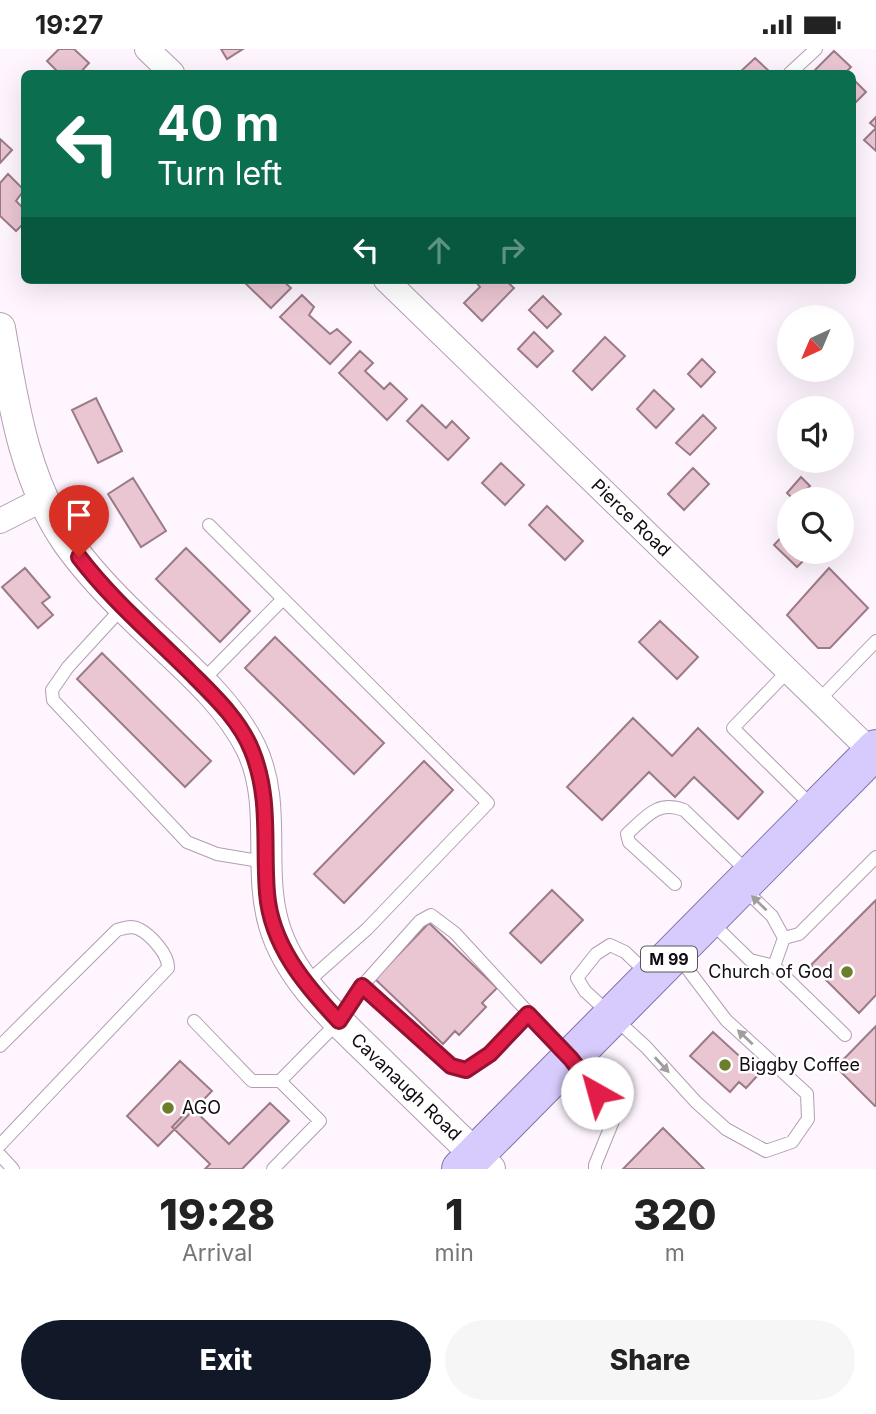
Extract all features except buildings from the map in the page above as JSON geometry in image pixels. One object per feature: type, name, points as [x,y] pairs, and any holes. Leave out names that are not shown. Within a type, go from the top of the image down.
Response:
[{"type":"main road","name":"M 99","points":[[476,1164],[571,1059],[875,752]]},
{"type":"street","points":[[147,49],[169,70]]},
{"type":"street","name":"Pierce Road","points":[[390,284],[875,752]]},
{"type":"street","name":"Cavanaugh Road","points":[[0,328],[10,390],[24,449],[43,499],[67,542],[90,572],[123,607],[233,717],[252,749],[263,783],[267,815],[267,896],[275,928],[287,957],[305,984],[476,1164]]},
{"type":"street","points":[[0,521],[43,499]]},
{"type":"lane","points":[[793,70],[816,49]]},
{"type":"lane","points":[[209,525],[488,803],[367,929],[305,984]]},
{"type":"lane","points":[[201,683],[283,599]]},
{"type":"lane","points":[[123,607],[68,667],[52,690],[53,700],[187,842],[217,854],[266,862]]},
{"type":"lane","points":[[819,700],[876,641]]},
{"type":"lane","points":[[789,670],[733,728],[816,810]]},
{"type":"lane","points":[[675,884],[629,842],[627,834],[654,810],[671,805],[684,810],[746,881],[772,916],[784,939],[774,966]]},
{"type":"lane","points":[[784,939],[799,935],[876,857]]},
{"type":"lane","points":[[280,1081],[339,1021],[362,986],[420,921],[431,915],[455,933],[571,1059],[615,1116],[595,1169]]},
{"type":"lane","points":[[708,919],[750,960],[774,966],[845,1035]]},
{"type":"lane","points":[[0,1047],[117,930],[128,927],[139,929],[164,951],[169,960],[168,968],[0,1145]]},
{"type":"lane","points":[[610,945],[663,965],[726,1020],[807,1094],[808,1119],[792,1142],[766,1151],[726,1129],[613,1017],[585,991],[577,978],[596,954],[610,945]]},
{"type":"lane","points":[[362,986],[451,1066],[466,1070],[490,1054],[528,1014]]},
{"type":"lane","points":[[194,1021],[252,1081],[280,1081],[320,1121],[272,1169]]},
{"type":"lane","points":[[0,1155],[13,1169]]},
{"type":"place","name":"Church of God","points":[[847,972]]},
{"type":"place","name":"Biggby Coffee","points":[[725,1065]]},
{"type":"place","name":"AGO","points":[[168,1108]]},
{"type":"route","points":[[79,557],[123,607],[233,717],[252,749],[263,783],[267,815],[267,896],[275,928],[287,957],[305,984],[339,1021],[362,986],[451,1066],[466,1070],[490,1054],[528,1014],[571,1059],[597,1093]]}]
